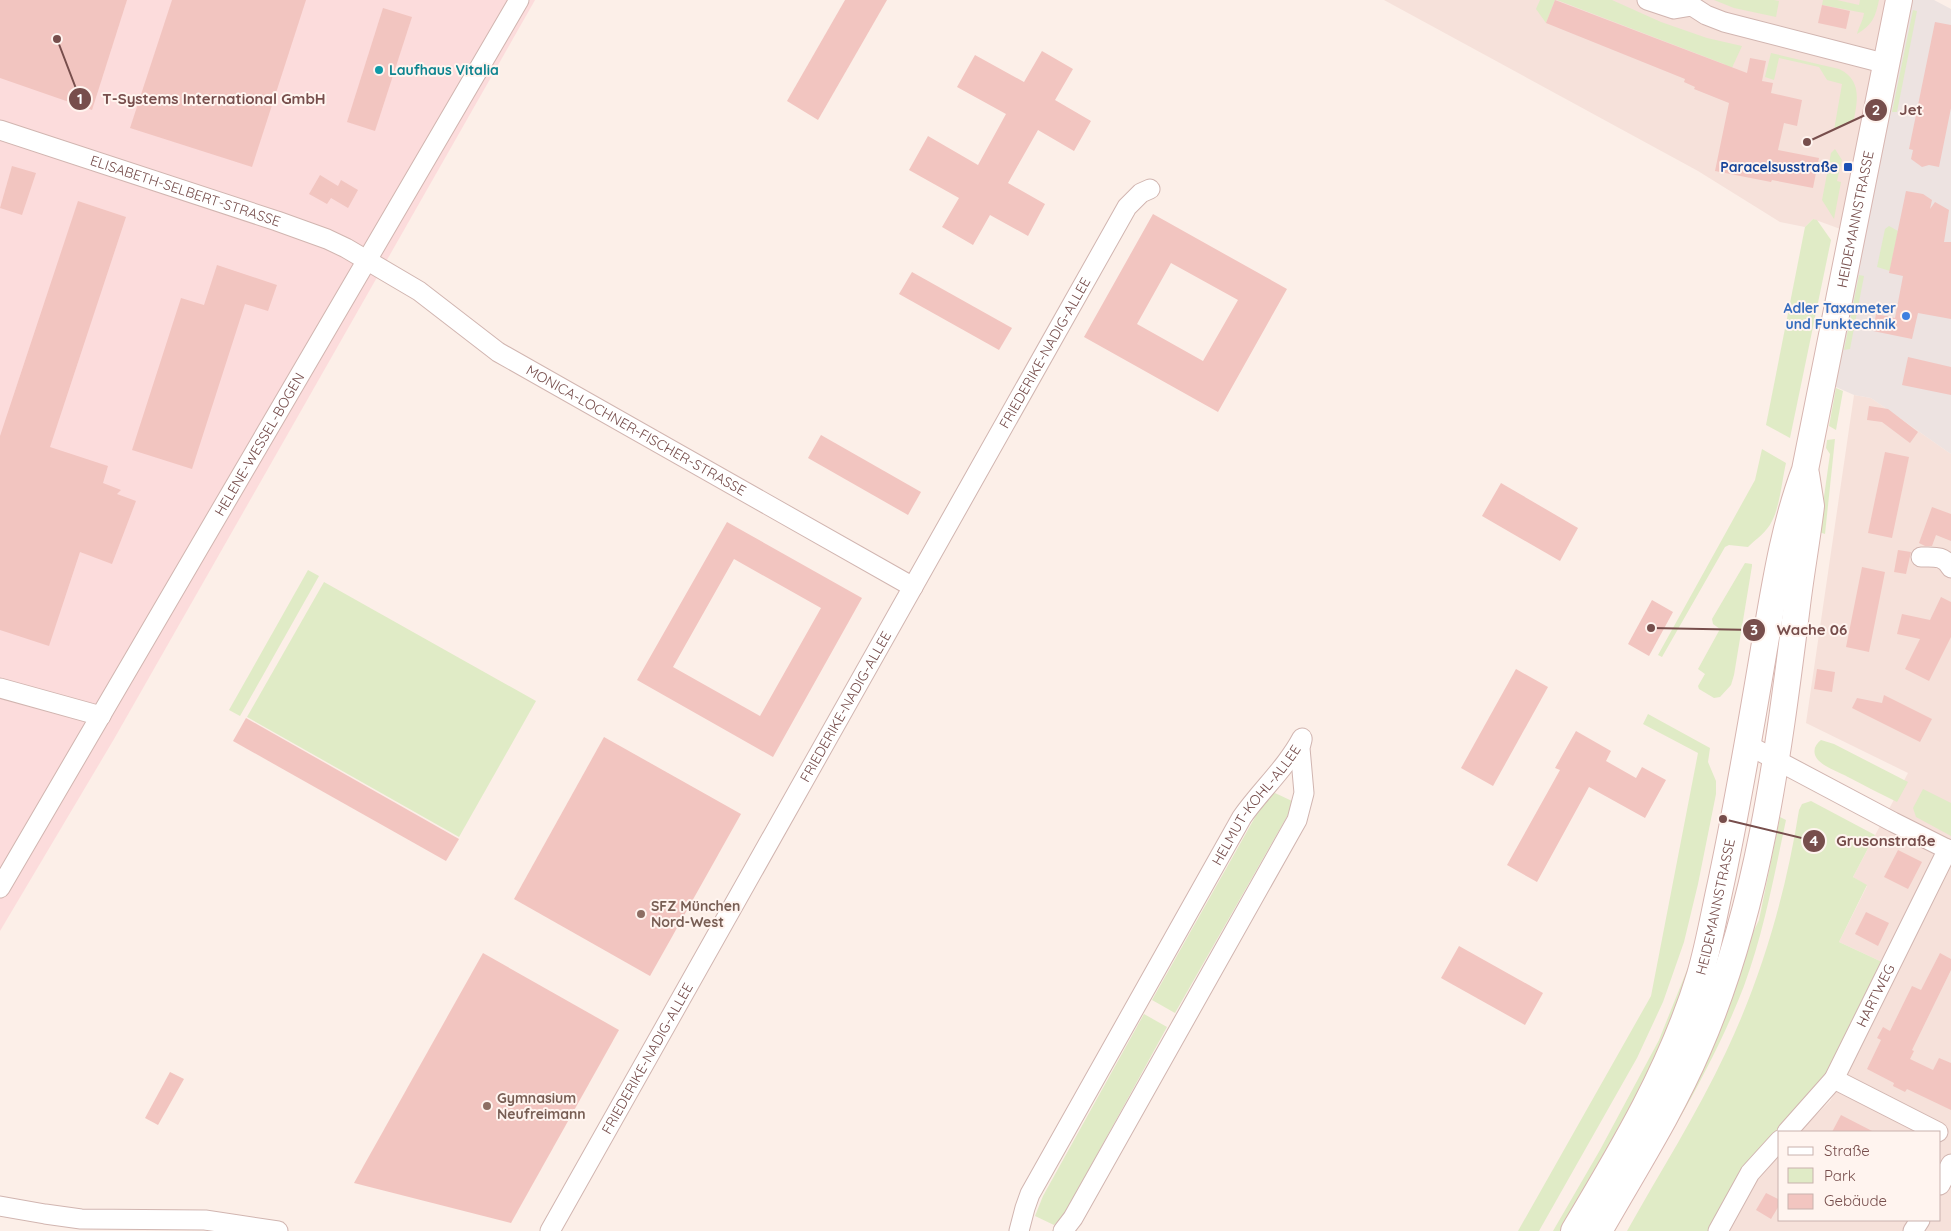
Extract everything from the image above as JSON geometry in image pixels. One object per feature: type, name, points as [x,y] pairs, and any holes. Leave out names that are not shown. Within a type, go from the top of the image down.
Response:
[{"type":"main road","name":"HEIDEMANNSTRASSE","points":[[1574,1231],[1649,1100],[1678,1037],[1701,974],[1730,841],[1779,565],[1794,498],[1805,470],[1900,0]]},
{"type":"main road","name":"HEIDEMANNSTRASSE","points":[[1599,1231],[1686,1075],[1718,999],[1740,934],[1777,761],[1811,506],[1805,470]]},
{"type":"street","name":"HELENE-WESSEL-BOGEN","points":[[0,888],[519,0]]},
{"type":"street","points":[[1647,0],[1674,9],[1692,3],[1706,15],[1724,22],[1887,64]]},
{"type":"street","name":"ELISABETH-SELBERT-STRASSE","points":[[0,130],[294,227],[327,239],[367,259]]},
{"type":"street","name":"FRIEDERIKE-NADIG-ALLEE","points":[[550,1231],[1127,207],[1141,193],[1150,189]]},
{"type":"street","name":"MONICA-LOCHNER-FISCHER-STRASSE","points":[[367,259],[419,291],[498,352],[913,587]]},
{"type":"street","points":[[1921,556],[1940,556],[1951,568]]},
{"type":"street","points":[[0,688],[101,716]]},
{"type":"street","name":"HELMUT-KOHL-ALLEE","points":[[1019,1231],[1024,1208],[1030,1194],[1242,817],[1261,792],[1284,767],[1302,738],[1300,748],[1304,793],[1297,820],[1073,1218],[1063,1231]]},
{"type":"street","points":[[1748,745],[1950,850]]},
{"type":"street","name":"HARTWEG","points":[[1788,1131],[1834,1079],[1950,850]]},
{"type":"street","points":[[1834,1079],[1935,1131]]},
{"type":"street","points":[[1718,1231],[1750,1173],[1778,1142]]},
{"type":"street","points":[[1941,1183],[1951,1164]]},
{"type":"street","points":[[0,1206],[81,1219],[205,1220],[278,1231]]},
{"type":"shaded area","points":[[0,0],[535,0],[114,739],[0,931]]},
{"type":"shaded area","points":[[1384,0],[1902,0],[1854,234],[1813,219],[1805,227],[1780,222],[1698,171]]},
{"type":"shaded area","points":[[1902,0],[1934,0],[1951,9],[1951,454],[1871,398],[1854,395],[1825,382]]},
{"type":"shaded area","points":[[1854,395],[1871,398],[1951,454],[1951,1231],[1726,1231],[1756,1177],[1778,1154],[1778,1221],[1941,1221],[1941,1131],[1800,1131],[1830,1101],[1851,1066],[1882,962],[1839,942],[1867,886],[1853,877],[1908,773],[1806,723]]},
{"type":"green space","points":[[1540,0],[1555,0],[1546,23],[1536,9]]},
{"type":"green space","points":[[1557,0],[1612,0],[1661,22],[1707,38],[1742,46],[1731,70],[1724,64]]},
{"type":"green space","points":[[1714,0],[1779,1],[1776,17],[1734,8]]},
{"type":"green space","points":[[1823,0],[1837,0],[1859,5],[1860,0],[1879,0],[1873,20],[1857,34],[1864,13],[1822,5]]},
{"type":"green space","points":[[1913,10],[1917,11],[1897,112],[1892,112]]},
{"type":"green space","points":[[1771,53],[1839,69],[1846,73],[1851,78],[1856,90],[1854,119],[1834,130],[1842,84],[1827,80],[1819,67],[1779,58],[1774,80],[1765,77]]},
{"type":"green space","points":[[1835,149],[1842,160],[1837,181],[1841,182],[1834,219],[1822,200],[1831,153]]},
{"type":"green space","points":[[1813,219],[1817,220],[1831,240],[1790,438],[1766,425],[1805,227]]},
{"type":"green space","points":[[1889,226],[1898,231],[1890,271],[1877,267],[1885,229]]},
{"type":"green space","points":[[1859,275],[1864,276],[1850,349],[1844,350]]},
{"type":"green space","points":[[1836,388],[1843,391],[1836,430],[1829,426]]},
{"type":"green space","points":[[1835,439],[1825,534],[1819,532],[1830,454],[1826,448],[1827,440]]},
{"type":"green space","points":[[1762,449],[1786,463],[1775,515],[1770,525],[1748,547],[1729,545],[1725,547],[1662,657],[1658,655],[1755,480]]},
{"type":"green space","points":[[1745,563],[1752,564],[1752,566],[1734,675],[1731,685],[1720,697],[1714,698],[1699,689],[1698,686],[1705,674],[1698,669],[1720,629],[1713,624],[1712,619]]},
{"type":"green space","points":[[308,570],[319,576],[240,716],[229,710]]},
{"type":"green space","points":[[324,582],[536,701],[459,837],[247,717]]},
{"type":"green space","points":[[1648,714],[1710,748],[1708,762],[1716,781],[1716,794],[1684,942],[1663,1002],[1637,1058],[1539,1231],[1518,1231],[1651,996],[1698,753],[1643,724]]},
{"type":"green space","points":[[1821,740],[1834,744],[1908,782],[1897,802],[1821,763],[1814,752],[1815,747]]},
{"type":"green space","points":[[1923,789],[1951,803],[1951,836],[1916,817],[1913,808]]},
{"type":"green space","points":[[1275,793],[1292,801],[1289,813],[1175,1013],[1152,1000],[1267,796]]},
{"type":"green space","points":[[1811,801],[1875,835],[1853,877],[1867,885],[1839,942],[1882,962],[1828,1071],[1749,1163],[1735,1183],[1708,1231],[1627,1231],[1703,1098],[1739,1023],[1751,994],[1780,903],[1799,810],[1802,804]]},
{"type":"green space","points":[[1780,817],[1786,820],[1768,904],[1751,966],[1731,1018],[1701,1080],[1667,1141],[1615,1231],[1609,1231],[1759,920]]},
{"type":"green space","points":[[1718,840],[1707,911],[1662,1053],[1562,1231],[1553,1231],[1600,1150],[1659,1040],[1691,960]]},
{"type":"green space","points":[[1144,1014],[1167,1027],[1065,1213],[1054,1225],[1035,1216],[1043,1196]]},
{"type":"building","points":[[0,0],[127,0],[92,110],[0,78]]},
{"type":"building","points":[[172,0],[306,0],[252,167],[130,128]]},
{"type":"building","points":[[845,0],[887,0],[818,120],[787,101]]},
{"type":"building","points":[[1555,0],[1747,73],[1750,58],[1766,61],[1762,81],[1773,83],[1771,93],[1802,100],[1797,126],[1784,123],[1778,150],[1819,158],[1813,188],[1715,171],[1729,103],[1694,89],[1695,87],[1684,82],[1685,79],[1546,23]]},
{"type":"building","points":[[1822,5],[1850,11],[1846,29],[1818,23]]},
{"type":"building","name":"Laufhaus Vitalia","points":[[383,8],[412,17],[375,131],[347,122]]},
{"type":"building","points":[[1935,22],[1951,25],[1951,108],[1939,167],[1929,165],[1922,167],[1911,159],[1913,150],[1909,149]]},
{"type":"building","points":[[1042,51],[1073,69],[1055,100],[1091,121],[1074,151],[1038,130],[1008,183],[1045,204],[1028,236],[990,215],[973,245],[942,227],[959,198],[909,170],[928,136],[978,165],[1006,114],[957,87],[975,55],[1024,82]]},
{"type":"building","points":[[12,166],[36,173],[22,215],[0,208]]},
{"type":"building","points":[[320,175],[338,186],[341,180],[358,190],[348,208],[331,198],[327,204],[309,194]]},
{"type":"building","points":[[1906,191],[1923,194],[1932,200],[1930,209],[1935,202],[1949,210],[1944,242],[1951,242],[1951,319],[1918,313],[1912,339],[1873,331],[1876,314],[1895,318],[1903,276],[1889,273]]},
{"type":"building","points":[[78,201],[126,217],[50,447],[108,466],[103,483],[121,490],[117,494],[136,501],[112,564],[80,552],[49,646],[0,630],[0,436]]},
{"type":"building","points":[[1153,214],[1287,289],[1218,412],[1084,337]],"holes":[[[1171,263],[1238,300],[1203,361],[1137,324]]]},
{"type":"building","points":[[217,265],[277,285],[268,311],[245,304],[192,469],[132,450],[181,298],[204,305]]},
{"type":"building","points":[[912,272],[1012,328],[999,350],[899,294]]},
{"type":"building","points":[[1908,357],[1951,367],[1951,395],[1902,385]]},
{"type":"building","points":[[1869,406],[1888,409],[1918,432],[1910,443],[1882,422],[1867,420]]},
{"type":"building","points":[[821,435],[921,492],[908,515],[808,458]]},
{"type":"building","points":[[1885,452],[1909,457],[1892,538],[1868,533]]},
{"type":"building","points":[[1501,483],[1578,528],[1560,561],[1482,516]]},
{"type":"building","points":[[1932,507],[1951,514],[1951,541],[1936,535],[1932,546],[1925,546],[1919,543]]},
{"type":"building","points":[[727,522],[862,598],[773,757],[637,680]],"holes":[[[734,559],[821,608],[760,716],[673,667]]]},
{"type":"building","points":[[1898,550],[1911,552],[1906,574],[1894,572]]},
{"type":"building","points":[[1862,567],[1885,572],[1869,652],[1846,647]]},
{"type":"building","points":[[1941,597],[1951,602],[1951,637],[1929,681],[1905,669],[1920,639],[1897,634],[1902,614],[1930,620]]},
{"type":"building","points":[[1652,600],[1673,612],[1649,656],[1628,644]]},
{"type":"building","points":[[1516,669],[1548,687],[1493,786],[1461,768]]},
{"type":"building","points":[[1817,669],[1835,672],[1832,692],[1814,689]]},
{"type":"building","points":[[1884,695],[1932,719],[1920,742],[1852,708],[1857,698],[1882,703]]},
{"type":"building","points":[[246,718],[459,839],[446,861],[233,741]]},
{"type":"building","points":[[1576,731],[1611,751],[1606,761],[1636,778],[1642,767],[1666,780],[1645,818],[1589,787],[1537,882],[1507,865],[1560,770],[1555,768]]},
{"type":"building","points":[[604,737],[741,814],[650,976],[514,899]]},
{"type":"building","points":[[1898,850],[1922,862],[1908,889],[1884,877]]},
{"type":"building","points":[[1866,912],[1889,923],[1878,946],[1855,934]]},
{"type":"building","points":[[1459,946],[1543,993],[1525,1025],[1441,978]]},
{"type":"building","name":"Gymnasium Neufreimann","points":[[483,953],[619,1030],[511,1223],[354,1183]]},
{"type":"building","points":[[1940,953],[1951,959],[1951,970],[1912,1050],[1914,1051],[1910,1059],[1933,1070],[1939,1058],[1951,1063],[1951,1110],[1907,1089],[1905,1092],[1893,1086],[1894,1083],[1867,1069],[1881,1040],[1877,1038],[1883,1027],[1890,1031],[1912,986],[1921,990]]},
{"type":"building","points":[[170,1072],[184,1079],[158,1125],[145,1118]]},
{"type":"building","points":[[1841,1115],[1872,1131],[1833,1131]]},
{"type":"building","points":[[1766,1193],[1778,1199],[1778,1207],[1771,1219],[1756,1210]]},
{"type":"place","name":"T-Systems International GmbH","points":[[57,39]]},
{"type":"place","name":"Laufhaus Vitalia","points":[[379,70]]},
{"type":"place","name":"Jet","points":[[1807,142]]},
{"type":"place","name":"Paracelsusstraße","points":[[1848,167]]},
{"type":"place","name":"Adler Taxameter und Funktechnik","points":[[1906,316]]},
{"type":"place","name":"Wache 06","points":[[1651,628]]},
{"type":"place","name":"Grusonstraße","points":[[1723,819]]},
{"type":"place","name":"SFZ München Nord-West","points":[[641,914]]},
{"type":"place","name":"Gymnasium Neufreimann","points":[[487,1106]]}]
